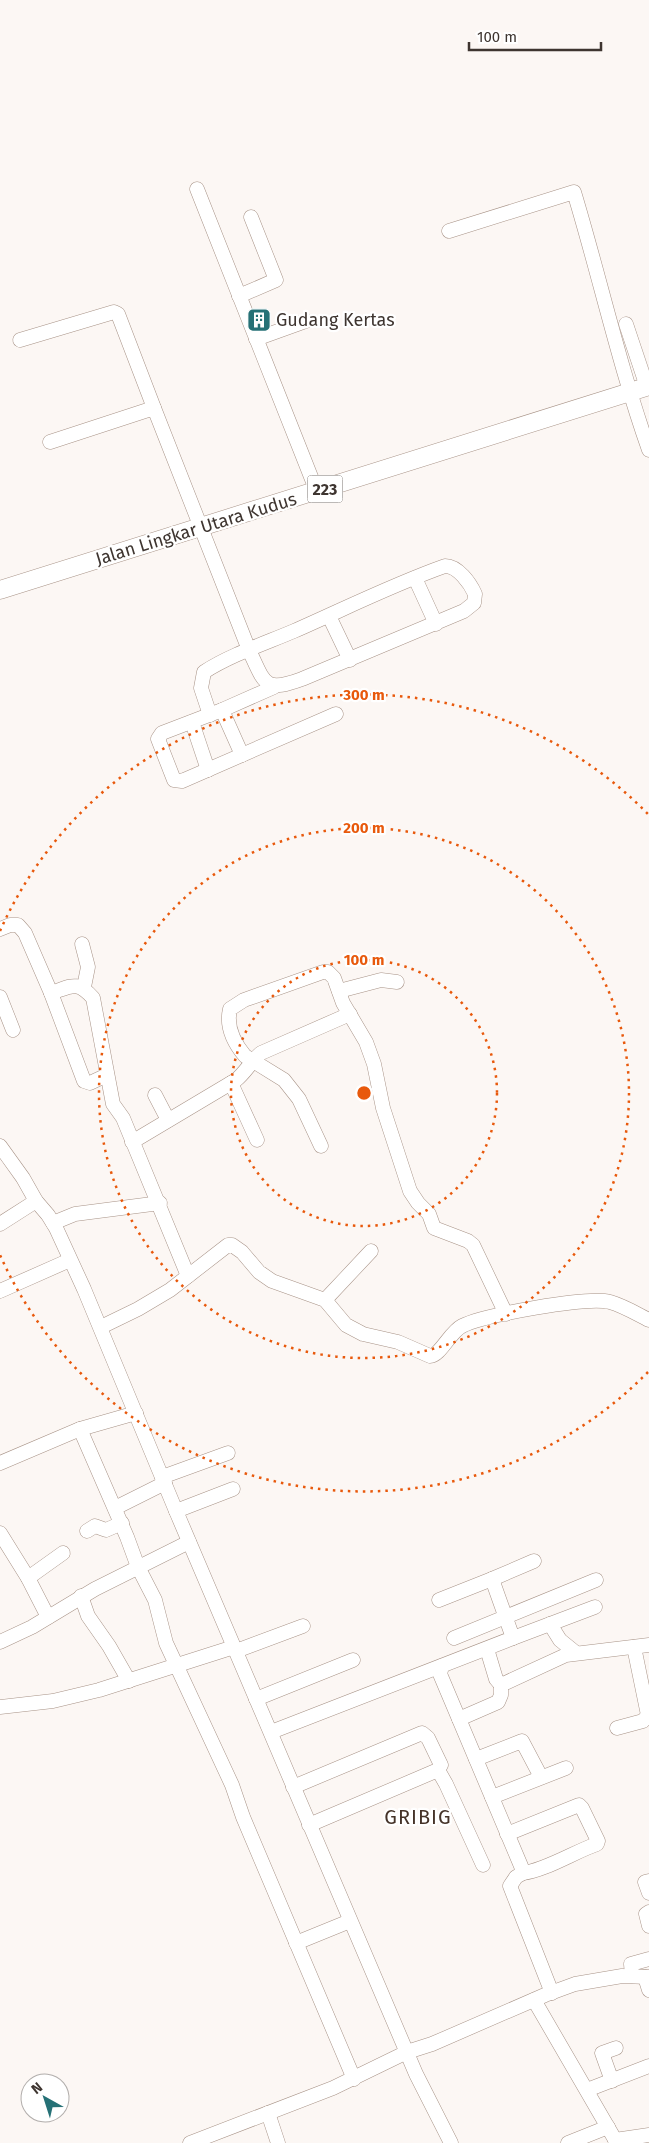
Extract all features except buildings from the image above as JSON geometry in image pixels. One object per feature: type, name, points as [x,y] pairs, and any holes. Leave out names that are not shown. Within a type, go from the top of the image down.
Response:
[{"type":"main road","name":"Jalan Lingkar Utara Kudus","points":[[0,590],[648,387]]},
{"type":"street","points":[[197,189],[317,492]]},
{"type":"street","points":[[449,231],[574,192],[592,251],[629,393],[649,450]]},
{"type":"street","points":[[239,296],[276,280],[251,217]]},
{"type":"street","points":[[20,340],[114,312],[118,314],[249,650],[263,680],[274,687]]},
{"type":"street","points":[[256,338],[306,321]]},
{"type":"street","points":[[626,324],[648,387]]},
{"type":"street","points":[[50,442],[154,408]]},
{"type":"street","points":[[242,755],[216,712],[201,688],[204,672],[249,650],[445,566],[450,566],[457,571],[474,592],[475,601],[469,608],[350,660],[287,684],[274,687],[216,712],[192,722],[164,732],[158,739],[174,780],[182,781],[208,770],[336,714]]},
{"type":"street","points":[[415,578],[436,624]]},
{"type":"street","points":[[329,616],[350,660]]},
{"type":"street","points":[[192,722],[208,770]]},
{"type":"street","points":[[0,929],[10,925],[18,926],[22,929],[51,993],[84,1081],[90,1082],[107,1075]]},
{"type":"street","points":[[51,993],[78,986],[88,966],[82,944]]},
{"type":"street","points":[[321,1146],[298,1099],[284,1080],[245,1056],[234,1041],[229,1026],[229,1018],[230,1009],[244,1000],[323,972],[330,974],[366,1042],[374,1064],[383,1108],[410,1191],[429,1214],[434,1228],[468,1241],[473,1245],[506,1314]]},
{"type":"street","points":[[339,991],[381,980],[397,982]]},
{"type":"street","points":[[78,986],[94,998],[113,1104],[124,1118],[132,1142],[160,1203],[188,1276]]},
{"type":"street","points":[[0,997],[13,1030]]},
{"type":"street","points":[[132,1142],[244,1074],[252,1060],[261,1052],[350,1014]]},
{"type":"street","points":[[231,1083],[257,1140]]},
{"type":"street","points":[[155,1095],[168,1120]]},
{"type":"street","points":[[0,1146],[23,1178],[36,1202],[53,1223],[101,1327],[189,1542],[446,2141]]},
{"type":"street","points":[[0,1224],[36,1202]]},
{"type":"street","points":[[53,1223],[75,1214],[160,1203]]},
{"type":"street","points":[[101,1327],[138,1309],[170,1290],[228,1245],[232,1245],[242,1252],[259,1272],[272,1281],[325,1300],[346,1325],[364,1334],[398,1342],[430,1356],[437,1354],[451,1335],[463,1326],[506,1314],[582,1302],[609,1302],[649,1320]]},
{"type":"street","points":[[325,1300],[371,1251]]},
{"type":"street","points":[[0,1291],[70,1260]]},
{"type":"street","points":[[0,1463],[80,1430],[136,1413]]},
{"type":"street","points":[[80,1430],[122,1524],[138,1567],[159,1609],[162,1630],[176,1667],[232,1785],[354,2079]]},
{"type":"street","points":[[115,1508],[164,1480],[228,1453]]},
{"type":"street","points":[[176,1511],[232,1489]]},
{"type":"street","points":[[87,1531],[96,1526],[106,1530],[122,1524]]},
{"type":"street","points":[[0,1533],[28,1578],[48,1617]]},
{"type":"street","points":[[0,1642],[32,1627],[81,1596],[189,1542]]},
{"type":"street","points":[[28,1578],[64,1553]]},
{"type":"street","points":[[439,1600],[534,1561]]},
{"type":"street","points":[[492,1579],[513,1638]]},
{"type":"street","points":[[454,1638],[596,1580]]},
{"type":"street","points":[[81,1596],[88,1616],[130,1681]]},
{"type":"street","points":[[271,1732],[595,1608]]},
{"type":"street","points":[[550,1624],[560,1640],[576,1653]]},
{"type":"street","points":[[0,1708],[53,1701],[130,1681],[303,1626]]},
{"type":"street","points":[[501,1685],[576,1653],[649,1646]]},
{"type":"street","points":[[617,1728],[643,1721],[648,1716],[634,1647]]},
{"type":"street","points":[[459,1719],[498,1702],[502,1695],[501,1685],[496,1679],[487,1649]]},
{"type":"street","points":[[256,1699],[353,1660]]},
{"type":"street","points":[[442,1666],[440,1674],[523,1873]]},
{"type":"street","points":[[293,1787],[422,1733],[428,1738],[441,1765],[438,1770],[309,1825]]},
{"type":"street","points":[[476,1759],[522,1740],[540,1777]]},
{"type":"street","points":[[492,1797],[566,1768]]},
{"type":"street","points":[[438,1770],[483,1865]]},
{"type":"street","points":[[507,1834],[579,1805],[598,1841],[597,1844],[573,1855],[533,1871],[523,1873],[516,1877],[510,1886],[552,1993]]},
{"type":"street","points":[[649,1882],[644,1882],[649,1892]]},
{"type":"street","points":[[649,1912],[646,1914],[649,1926]]},
{"type":"street","points":[[296,1943],[350,1921]]},
{"type":"street","points":[[644,1980],[631,1964],[649,1959]]},
{"type":"street","points":[[190,2143],[354,2079],[407,2052],[432,2044],[552,1993],[591,1980],[622,1976],[644,1980]]},
{"type":"street","points":[[534,2000],[616,2141],[649,2135]]},
{"type":"street","points":[[612,2081],[602,2054],[616,2048]]},
{"type":"street","points":[[587,2090],[649,2066]]},
{"type":"street","points":[[268,2113],[278,2143]]},
{"type":"street","points":[[568,2143],[608,2127]]},
{"type":"place","name":"Gudang Kertas","points":[[259,320]]},
{"type":"district","name":"GRIBIG","points":[[418,1817]]}]
